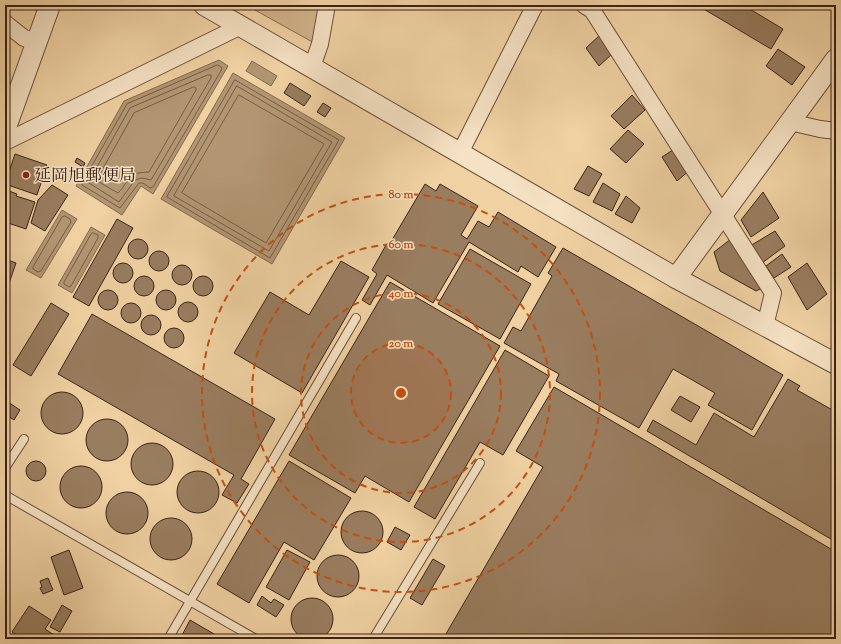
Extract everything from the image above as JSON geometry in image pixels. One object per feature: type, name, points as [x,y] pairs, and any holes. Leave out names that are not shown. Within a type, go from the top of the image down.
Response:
[{"type":"street","points":[[5,130],[50,5]]},
{"type":"street","points":[[204,5],[676,278],[836,364]]},
{"type":"street","points":[[312,68],[320,44],[327,5]]},
{"type":"street","points":[[460,153],[535,5]]},
{"type":"street","points":[[584,5],[592,10],[773,292],[765,326]]},
{"type":"street","points":[[5,23],[24,38],[37,42]]},
{"type":"street","points":[[5,142],[241,26]]},
{"type":"street","points":[[676,278],[836,59]]},
{"type":"street","points":[[790,122],[836,131]]},
{"type":"lane","points":[[168,639],[356,318]]},
{"type":"lane","points":[[5,468],[24,439]]},
{"type":"lane","points":[[373,639],[480,463]]},
{"type":"lane","points":[[5,495],[256,639]]},
{"type":"shaded area","points":[[246,5],[318,5],[316,44]]},
{"type":"water","points":[[219,60],[228,66],[153,194],[141,186],[122,215],[76,186],[124,101]]},
{"type":"water","points":[[252,61],[277,76],[271,86],[246,71]]},
{"type":"water","points":[[233,73],[345,138],[272,264],[161,199]]},
{"type":"water","points":[[62,210],[77,219],[41,278],[26,270]]},
{"type":"water","points":[[91,227],[105,235],[72,293],[58,285]]},
{"type":"building","points":[[697,5],[743,5],[783,29],[771,49]]},
{"type":"building","points":[[600,35],[612,54],[599,66],[586,48]]},
{"type":"building","points":[[778,49],[805,67],[792,85],[766,66]]},
{"type":"building","points":[[290,83],[311,96],[304,106],[284,93]]},
{"type":"building","points":[[632,95],[645,110],[624,129],[611,116]]},
{"type":"building","points":[[323,103],[331,108],[325,117],[317,112]]},
{"type":"building","points":[[628,130],[644,144],[626,163],[610,149]]},
{"type":"building","points":[[676,148],[690,170],[677,181],[662,157]]},
{"type":"building","name":"延岡旭郵便局","points":[[15,154],[47,165],[37,195],[5,184]]},
{"type":"building","points":[[77,158],[85,163],[83,167],[75,162]]},
{"type":"building","points":[[588,166],[602,174],[589,196],[574,189]]},
{"type":"building","points":[[603,183],[620,194],[612,211],[593,202]]},
{"type":"building","points":[[425,184],[436,191],[440,184],[478,206],[461,235],[467,239],[478,221],[489,227],[498,212],[556,247],[538,277],[521,266],[518,272],[469,242],[433,303],[387,275],[370,305],[362,300],[377,274],[372,270],[386,245],[392,240]]},
{"type":"building","points":[[52,185],[68,195],[45,231],[31,223],[38,200]]},
{"type":"building","points":[[9,191],[17,194],[16,196],[35,202],[26,229],[5,222],[5,195],[7,196]]},
{"type":"building","points":[[763,192],[779,218],[751,237],[741,220]]},
{"type":"building","points":[[626,196],[640,208],[632,223],[615,214]]},
{"type":"building","points":[[117,219],[133,228],[89,306],[73,297]]},
{"type":"building","points":[[775,231],[785,246],[762,263],[750,246]]},
{"type":"building","points":[[138,239],[145,242],[148,249],[145,256],[138,259],[131,256],[128,249],[131,242]]},
{"type":"building","points":[[731,239],[764,287],[756,291],[720,271],[714,252]]},
{"type":"building","points":[[563,248],[783,375],[752,430],[708,405],[715,393],[673,369],[639,428],[556,381],[559,374],[504,343],[513,327],[521,331],[552,276],[548,273]]},
{"type":"building","points":[[470,249],[531,284],[500,339],[438,304]]},
{"type":"building","points":[[159,251],[166,254],[169,261],[166,268],[159,271],[152,268],[149,261],[152,254]]},
{"type":"building","points":[[782,254],[791,267],[774,278],[766,266]]},
{"type":"building","points":[[5,259],[16,263],[5,295]]},
{"type":"building","points":[[341,261],[369,277],[302,393],[234,353],[270,292],[309,315]]},
{"type":"building","points":[[123,263],[130,266],[133,273],[130,280],[123,283],[116,280],[113,273],[116,266]]},
{"type":"building","points":[[807,263],[827,294],[807,310],[788,277]]},
{"type":"building","points":[[182,265],[189,268],[192,275],[189,282],[182,285],[175,282],[172,275],[175,268]]},
{"type":"building","points":[[144,276],[151,279],[154,286],[151,293],[144,296],[137,293],[134,286],[137,279]]},
{"type":"building","points":[[203,276],[210,279],[213,286],[210,293],[203,296],[196,293],[193,286],[196,279]]},
{"type":"building","points":[[390,282],[500,346],[409,502],[365,476],[355,493],[289,455]]},
{"type":"building","points":[[108,290],[115,293],[118,300],[115,307],[108,310],[101,307],[98,300],[101,293]]},
{"type":"building","points":[[166,290],[173,293],[176,300],[173,307],[166,310],[159,307],[156,300],[159,293]]},
{"type":"building","points":[[188,302],[195,305],[198,312],[195,319],[188,322],[181,319],[178,312],[181,305]]},
{"type":"building","points":[[51,303],[69,314],[31,376],[13,365]]},
{"type":"building","points":[[131,303],[138,306],[141,313],[138,320],[131,323],[124,320],[121,313],[124,306]]},
{"type":"building","points":[[92,314],[275,419],[241,479],[249,484],[237,503],[222,495],[234,475],[58,374]]},
{"type":"building","points":[[151,315],[158,318],[161,325],[158,332],[151,335],[144,332],[141,325],[144,318]]},
{"type":"building","points":[[174,328],[181,331],[184,338],[181,345],[174,348],[167,345],[164,338],[167,331]]},
{"type":"building","points":[[505,350],[549,376],[503,455],[480,442],[435,519],[414,507]]},
{"type":"building","points":[[788,379],[800,386],[797,390],[836,412],[836,542],[647,431],[653,420],[696,445],[714,413],[754,437]]},
{"type":"building","points":[[554,387],[836,552],[836,639],[443,639],[543,467],[516,451]]},
{"type":"building","points":[[62,392],[77,398],[83,413],[77,428],[62,434],[47,428],[41,413],[47,398]]},
{"type":"building","points":[[680,396],[700,407],[691,422],[671,410]]},
{"type":"building","points":[[5,400],[20,410],[14,420],[5,414]]},
{"type":"building","points":[[107,419],[122,425],[128,440],[122,455],[107,461],[92,455],[86,440],[92,425]]},
{"type":"building","points":[[152,443],[167,449],[173,464],[167,479],[152,485],[137,479],[131,464],[137,449]]},
{"type":"building","points":[[36,461],[43,464],[46,471],[43,478],[36,481],[29,478],[26,471],[29,464]]},
{"type":"building","points":[[289,461],[351,498],[314,560],[284,542],[249,603],[217,584]]},
{"type":"building","points":[[81,466],[96,472],[102,487],[96,502],[81,508],[66,502],[60,487],[66,472]]},
{"type":"building","points":[[198,471],[213,477],[219,492],[213,507],[198,513],[183,507],[177,492],[183,477]]},
{"type":"building","points":[[127,492],[142,498],[148,513],[142,528],[127,534],[112,528],[106,513],[112,498]]},
{"type":"building","points":[[362,511],[377,517],[383,532],[377,547],[362,553],[347,547],[341,532],[347,517]]},
{"type":"building","points":[[171,518],[186,524],[192,539],[186,554],[171,560],[156,554],[150,539],[156,524]]},
{"type":"building","points":[[395,527],[410,535],[401,550],[387,542]]},
{"type":"building","points":[[69,550],[83,588],[64,595],[51,557]]},
{"type":"building","points":[[287,550],[310,562],[289,600],[266,587]]},
{"type":"building","points":[[338,555],[353,561],[359,576],[353,591],[338,597],[323,591],[317,576],[323,561]]},
{"type":"building","points":[[433,559],[445,566],[422,605],[410,598]]},
{"type":"building","points":[[48,578],[53,590],[43,594],[40,588],[42,587],[40,581]]},
{"type":"building","points":[[262,596],[271,603],[274,599],[284,605],[276,617],[257,605]]},
{"type":"building","points":[[312,598],[327,604],[333,619],[327,634],[312,640],[297,634],[291,619],[297,604]]},
{"type":"building","points":[[62,605],[72,611],[60,632],[50,627]]},
{"type":"building","points":[[29,606],[51,620],[45,629],[54,635],[53,637],[55,639],[43,639],[40,637],[39,639],[23,639],[12,632]]},
{"type":"building","points":[[190,620],[214,634],[211,639],[180,639]]},
{"type":"place","name":"延岡旭郵便局","points":[[26,175]]}]
